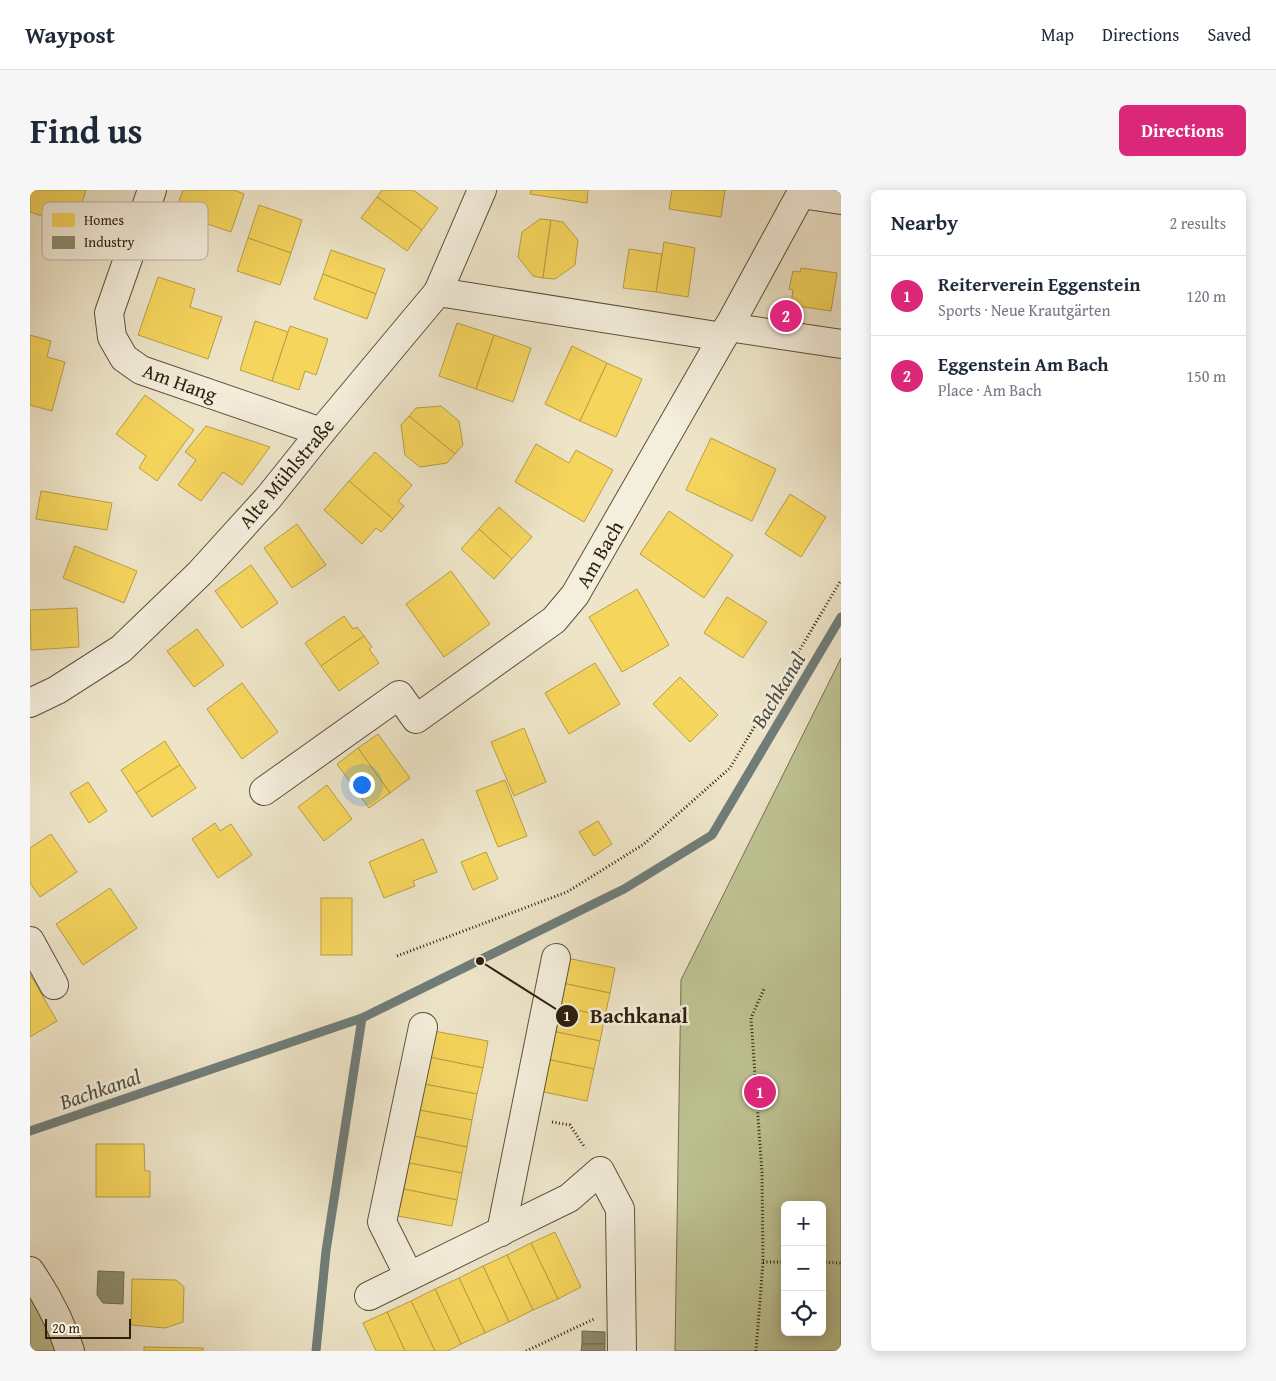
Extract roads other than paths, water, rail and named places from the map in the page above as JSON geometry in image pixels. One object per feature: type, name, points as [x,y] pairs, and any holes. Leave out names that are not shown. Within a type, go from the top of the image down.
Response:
[{"type":"street","name":"Am Hang","points":[[148,202],[152,190]]},
{"type":"street","name":"Alte Mühlstraße","points":[[30,703],[57,690],[121,649],[200,573],[270,497],[321,432],[438,292],[482,190]]},
{"type":"street","points":[[802,192],[841,200]]},
{"type":"street","name":"Am Bach","points":[[264,791],[399,695],[416,719],[554,620],[575,595],[726,332],[802,192]]},
{"type":"street","name":"Am Hang","points":[[128,260],[109,313],[112,337],[124,358],[141,370],[321,432]]},
{"type":"street","points":[[438,292],[726,332],[841,344]]},
{"type":"street","points":[[30,941],[54,985]]},
{"type":"street","points":[[501,1232],[556,958]]},
{"type":"street","points":[[409,1276],[382,1222],[423,1027]]},
{"type":"street","points":[[369,1296],[569,1198],[600,1171],[620,1209],[622,1351]]},
{"type":"street","points":[[30,1270],[44,1292],[66,1336],[70,1351]]},
{"type":"waterway","name":"Bachkanal","points":[[30,1131],[362,1018],[624,889],[712,835],[841,617]]},
{"type":"waterway","points":[[316,1351],[326,1251],[362,1018]]},
{"type":"place","name":"Eggenstein Am Bach","points":[[786,316]]},
{"type":"place","name":"Bachkanal","points":[[480,961]]},
{"type":"place","name":"Reiterverein Eggenstein","points":[[760,1092]]}]
